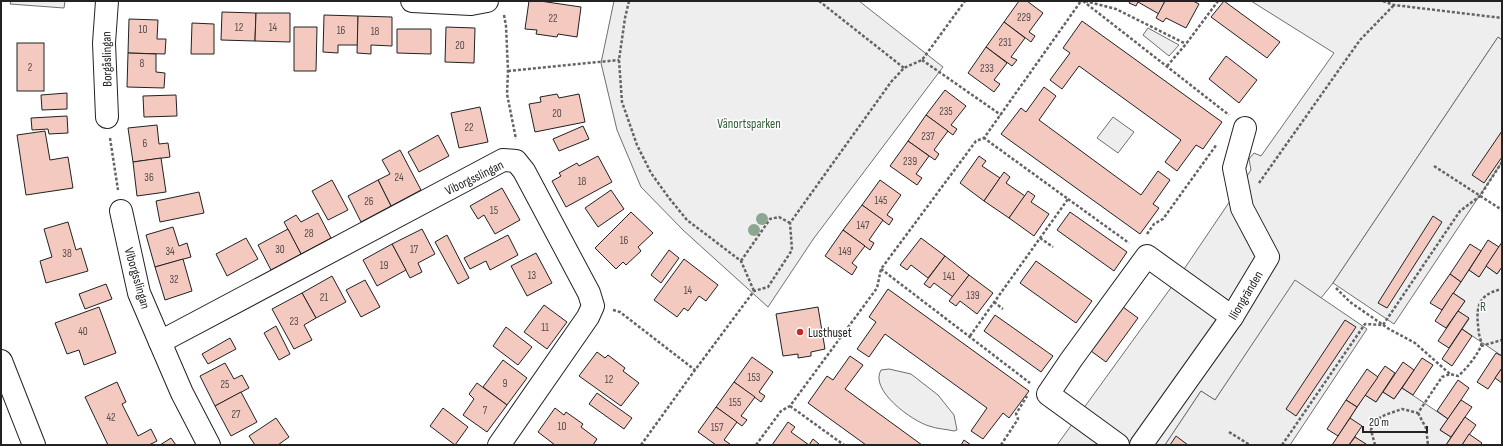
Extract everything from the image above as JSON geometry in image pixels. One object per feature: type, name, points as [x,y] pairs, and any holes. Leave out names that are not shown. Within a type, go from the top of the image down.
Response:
[{"type":"street","name":"Borgåslingan","points":[[107,1],[104,43],[107,117]]},
{"type":"street","points":[[412,1],[471,4],[495,7]]},
{"type":"street","name":"Iliongränden","points":[[1141,445],[1232,317],[1268,258],[1242,208],[1234,168],[1245,128]]},
{"type":"street","name":"Viborgsslingan","points":[[160,342],[503,160],[516,161],[524,171],[589,293],[593,306]]},
{"type":"street","name":"Viborgsslingan","points":[[121,211],[139,292],[182,393],[209,445]]},
{"type":"street","points":[[1118,445],[1041,390],[1071,360],[1141,252],[1232,317]]},
{"type":"street","points":[[499,445],[588,318],[593,306]]},
{"type":"street","points":[[1,362],[16,403],[34,445]]},
{"type":"path","points":[[629,1],[619,60],[622,102],[637,145],[651,173],[687,220],[741,261],[754,291]]},
{"type":"path","points":[[819,1],[904,68]]},
{"type":"path","points":[[641,445],[754,291],[768,287],[792,250],[790,223],[891,82],[904,68],[922,60],[965,1]]},
{"type":"path","points":[[1083,1],[1116,9],[1186,44]]},
{"type":"path","points":[[1083,1],[1245,128]]},
{"type":"path","points":[[756,445],[781,410],[790,406],[877,288],[881,269],[976,141],[984,138],[1083,1]]},
{"type":"path","points":[[1167,66],[1186,44],[1218,1]]},
{"type":"path","points":[[1384,1],[1394,5],[1502,18]]},
{"type":"path","points":[[1242,208],[1360,40],[1394,5]]},
{"type":"path","points":[[495,7],[506,26],[508,71],[507,94],[516,142],[516,161]]},
{"type":"path","points":[[508,71],[619,60]]},
{"type":"path","points":[[922,60],[1001,115]]},
{"type":"path","points":[[107,117],[121,211]]},
{"type":"path","points":[[984,138],[1141,252],[1154,224],[1163,219],[1218,143]]},
{"type":"path","points":[[1383,325],[1460,211],[1480,196],[1502,162]]},
{"type":"path","points":[[1434,166],[1502,210]]},
{"type":"path","points":[[970,336],[1068,199]]},
{"type":"path","points":[[741,261],[770,219],[779,217],[790,223]]},
{"type":"path","points":[[1040,238],[1053,247]]},
{"type":"path","points":[[881,269],[1041,390],[1022,403],[1016,414],[1018,419],[1001,445]]},
{"type":"path","points":[[1336,288],[1350,302],[1383,325],[1415,343],[1450,374],[1458,376],[1465,371],[1481,346],[1478,318],[1482,298],[1491,291],[1502,289]]},
{"type":"path","points":[[994,302],[1003,309]]},
{"type":"path","points":[[593,306],[620,312],[695,370]]},
{"type":"path","points":[[1282,445],[1365,324],[1383,325]]},
{"type":"path","points":[[1481,346],[1502,340]]},
{"type":"path","points":[[1418,413],[1442,377],[1450,374]]},
{"type":"path","points":[[790,406],[844,445]]},
{"type":"path","points":[[1375,445],[1371,430],[1374,421],[1402,409],[1418,413],[1426,428],[1428,445]]},
{"type":"path","points":[[1229,432],[1250,445]]},
{"type":"green space","name":"Vänortsparken","points":[[614,1],[859,1],[943,67],[814,238],[768,307],[684,231],[641,187],[617,130],[601,63]]},
{"type":"green space","points":[[1251,1],[1502,1],[1502,40],[1498,37],[1333,283],[1321,298],[1295,281],[1215,400],[1201,391],[1165,445],[1057,445],[1178,278],[1251,170],[1249,159],[1254,153],[1261,156],[1334,53]]},
{"type":"green space","points":[[1148,28],[1179,45],[1169,56],[1143,35]]},
{"type":"green space","points":[[1113,117],[1134,132],[1118,153],[1097,138]]},
{"type":"green space","name":"R","points":[[1486,266],[1497,274],[1502,267],[1502,356],[1462,329],[1469,319],[1458,311],[1465,301],[1453,293],[1469,270],[1479,277]]},
{"type":"green space","points":[[889,369],[911,374],[938,395],[954,415],[957,430],[954,431],[929,426],[913,418],[894,404],[886,395],[879,378],[881,370]]},
{"type":"green space","points":[[1402,388],[1448,419],[1440,430],[1451,437],[1446,445],[1365,445],[1355,437],[1350,418],[1365,395],[1376,402],[1383,392],[1394,399]]},
{"type":"shaded area","points":[[11,1],[65,1],[64,8],[10,4]]},
{"type":"shaded area","points":[[1498,37],[1502,40],[1502,162],[1394,324],[1333,283]]},
{"type":"shaded area","points":[[1295,280],[1367,329],[1290,445],[1165,445],[1201,391],[1215,400]]},
{"type":"building","points":[[529,1],[540,1],[581,7],[577,37],[558,34],[557,37],[536,34],[537,30],[525,29]]},
{"type":"building","points":[[1019,1],[1027,1],[1043,13],[1029,32],[1035,36],[1031,42],[1004,22]]},
{"type":"building","points":[[1130,1],[1165,1],[1159,14],[1138,2],[1136,6],[1129,3]]},
{"type":"building","points":[[1165,1],[1193,1],[1199,4],[1186,28],[1166,18],[1163,22],[1156,18]]},
{"type":"building","points":[[1224,1],[1280,42],[1267,58],[1211,17]]},
{"type":"building","points":[[222,12],[256,13],[255,41],[221,40]]},
{"type":"building","points":[[256,13],[290,13],[290,42],[255,41]]},
{"type":"building","points":[[324,15],[358,16],[358,45],[338,45],[338,53],[323,52]]},
{"type":"building","points":[[358,16],[392,17],[392,46],[371,45],[371,54],[357,53]]},
{"type":"building","points":[[129,19],[158,20],[157,39],[166,39],[165,54],[128,53]]},
{"type":"building","points":[[1082,21],[1222,122],[1203,149],[1196,145],[1177,171],[1165,162],[1181,140],[1079,66],[1062,89],[1050,80],[1070,53],[1063,48]]},
{"type":"building","points":[[1004,22],[1025,38],[1011,57],[1017,60],[1012,66],[986,47]]},
{"type":"building","points":[[192,23],[214,24],[214,54],[191,54]]},
{"type":"building","points":[[294,27],[317,27],[316,71],[294,71]]},
{"type":"building","points":[[446,27],[475,28],[474,63],[445,62]]},
{"type":"building","points":[[397,29],[431,29],[431,54],[397,53]]},
{"type":"building","points":[[17,43],[44,43],[44,91],[17,91]]},
{"type":"building","points":[[986,47],[1007,63],[994,80],[1000,84],[994,92],[968,73]]},
{"type":"building","points":[[128,53],[156,54],[156,72],[165,73],[164,88],[127,87]]},
{"type":"building","points":[[1226,56],[1257,80],[1239,103],[1209,79]]},
{"type":"building","points":[[1044,87],[1056,96],[1039,120],[1141,195],[1158,171],[1170,180],[1153,204],[1159,208],[1140,234],[1001,134],[1021,108],[1026,112]]},
{"type":"building","points":[[945,90],[966,106],[951,125],[957,129],[953,135],[926,115]]},
{"type":"building","points":[[67,93],[67,109],[42,110],[41,95]]},
{"type":"building","points":[[557,94],[559,98],[579,94],[585,122],[535,132],[529,104],[541,102],[540,97]]},
{"type":"building","points":[[176,95],[177,116],[144,117],[143,96]]},
{"type":"building","points":[[480,107],[488,142],[459,148],[451,113]]},
{"type":"building","points":[[926,115],[948,131],[934,150],[939,154],[935,160],[908,141]]},
{"type":"building","points":[[67,116],[68,133],[49,134],[48,129],[32,130],[31,118]]},
{"type":"building","points":[[157,125],[159,144],[168,143],[170,157],[133,162],[128,128]]},
{"type":"building","points":[[583,126],[589,139],[559,151],[553,139]]},
{"type":"building","points":[[45,131],[50,160],[68,157],[73,188],[26,195],[17,135]]},
{"type":"building","points":[[1502,131],[1502,157],[1484,183],[1472,175]]},
{"type":"building","points":[[438,135],[449,156],[419,172],[408,152]]},
{"type":"building","points":[[908,141],[929,156],[916,174],[922,178],[917,185],[890,166]]},
{"type":"building","points":[[400,150],[421,190],[391,206],[378,180],[390,174],[382,160]]},
{"type":"building","points":[[598,156],[612,182],[566,207],[552,181],[561,176],[559,173],[577,163],[579,166]]},
{"type":"building","points":[[979,156],[986,161],[982,166],[1000,178],[984,201],[960,183]]},
{"type":"building","points":[[161,158],[166,192],[137,196],[133,162]]},
{"type":"building","points":[[1004,172],[1010,177],[1006,183],[1025,196],[1009,218],[984,201]]},
{"type":"building","points":[[332,180],[348,210],[328,220],[312,191]]},
{"type":"building","points":[[378,180],[391,206],[361,222],[348,196]]},
{"type":"building","points":[[880,180],[901,195],[887,215],[893,219],[889,225],[862,205]]},
{"type":"building","points":[[502,188],[520,220],[495,234],[484,215],[478,219],[470,206]]},
{"type":"building","points":[[611,190],[624,209],[598,227],[585,208]]},
{"type":"building","points":[[1028,191],[1035,196],[1031,202],[1049,214],[1034,236],[1009,218]]},
{"type":"building","points":[[199,192],[204,213],[160,222],[156,201]]},
{"type":"building","points":[[862,205],[883,220],[869,240],[874,243],[870,250],[843,230]]},
{"type":"building","points":[[631,212],[653,233],[638,247],[641,251],[626,265],[623,262],[616,269],[595,248]]},
{"type":"building","points":[[1070,212],[1127,252],[1114,271],[1057,230]]},
{"type":"building","points":[[318,213],[331,238],[301,254],[284,222],[296,215],[301,222]]},
{"type":"building","points":[[1433,216],[1442,222],[1387,308],[1378,303]]},
{"type":"building","points":[[68,222],[76,250],[81,248],[88,271],[46,283],[40,261],[52,257],[44,229]]},
{"type":"building","points":[[173,227],[179,246],[187,243],[191,257],[155,267],[146,235]]},
{"type":"building","points":[[288,229],[301,254],[271,270],[258,245]]},
{"type":"building","points":[[422,229],[435,254],[418,263],[422,272],[410,278],[392,244]]},
{"type":"building","points":[[843,230],[865,246],[852,263],[857,267],[852,275],[825,256]]},
{"type":"building","points":[[447,235],[469,278],[458,284],[435,242]]},
{"type":"building","points":[[508,235],[518,255],[490,270],[486,261],[470,269],[464,258]]},
{"type":"building","points":[[246,238],[258,259],[227,276],[216,254]]},
{"type":"building","points":[[921,238],[945,256],[928,278],[911,265],[907,270],[900,265]]},
{"type":"building","points":[[1488,240],[1499,247],[1479,277],[1469,270]]},
{"type":"building","points":[[1502,242],[1502,267],[1497,274],[1486,266]]},
{"type":"building","points":[[392,244],[406,270],[377,286],[363,260]]},
{"type":"building","points":[[1470,244],[1481,251],[1461,282],[1450,274]]},
{"type":"building","points":[[669,250],[679,258],[661,283],[651,275]]},
{"type":"building","points":[[536,253],[552,283],[527,296],[511,266]]},
{"type":"building","points":[[945,256],[969,275],[953,297],[934,283],[930,288],[924,284]]},
{"type":"building","points":[[183,259],[192,291],[165,300],[155,267]]},
{"type":"building","points":[[684,259],[718,285],[706,301],[699,296],[688,311],[684,308],[677,317],[654,300]]},
{"type":"building","points":[[1036,261],[1092,301],[1076,323],[1020,283]]},
{"type":"building","points":[[1450,274],[1461,282],[1442,310],[1430,303]]},
{"type":"building","points":[[969,275],[993,293],[977,314],[960,301],[956,306],[949,301]]},
{"type":"building","points":[[332,276],[346,302],[316,318],[302,293]]},
{"type":"building","points":[[365,280],[380,307],[361,317],[346,290]]},
{"type":"building","points":[[106,284],[112,299],[85,309],[79,294]]},
{"type":"building","points":[[888,289],[1029,391],[1009,418],[1003,413],[983,439],[971,431],[987,408],[885,334],[869,357],[857,349],[876,322],[869,317]]},
{"type":"building","points":[[302,293],[316,318],[304,325],[312,340],[294,349],[272,309]]},
{"type":"building","points":[[1453,293],[1465,301],[1446,328],[1435,321]]},
{"type":"building","points":[[544,305],[567,322],[547,349],[524,332]]},
{"type":"building","points":[[99,307],[116,353],[84,365],[79,350],[67,354],[55,323]]},
{"type":"building","name":"Lusthuset","points":[[818,307],[825,349],[811,352],[811,356],[798,358],[798,354],[783,356],[776,314]]},
{"type":"building","points":[[1123,307],[1138,318],[1106,362],[1091,351]]},
{"type":"building","points":[[1458,311],[1469,318],[1449,348],[1438,341]]},
{"type":"building","points":[[995,315],[1053,356],[1041,372],[984,331]]},
{"type":"building","points":[[1345,320],[1356,327],[1296,416],[1286,409]]},
{"type":"building","points":[[276,326],[290,354],[279,360],[264,333]]},
{"type":"building","points":[[506,327],[532,347],[518,365],[493,346]]},
{"type":"building","points":[[1462,329],[1472,336],[1452,366],[1442,359]]},
{"type":"building","points":[[230,338],[236,349],[208,364],[202,354]]},
{"type":"building","points":[[597,352],[605,358],[608,355],[625,368],[623,371],[639,383],[621,406],[579,376]]},
{"type":"building","points":[[1496,353],[1502,356],[1502,368],[1488,389],[1477,382]]},
{"type":"building","points":[[850,356],[863,365],[845,389],[922,445],[866,445],[808,403],[827,376],[833,380]]},
{"type":"building","points":[[752,357],[773,372],[759,392],[765,396],[761,402],[734,382]]},
{"type":"building","points":[[1422,358],[1433,365],[1413,395],[1402,388]]},
{"type":"building","points":[[503,360],[527,378],[507,405],[483,387]]},
{"type":"building","points":[[1403,362],[1414,370],[1394,399],[1383,392]]},
{"type":"building","points":[[225,363],[234,379],[242,375],[249,388],[215,406],[200,376]]},
{"type":"building","points":[[1385,366],[1395,373],[1376,402],[1365,395]]},
{"type":"building","points":[[1502,368],[1502,383],[1495,378]]},
{"type":"building","points":[[1367,369],[1378,377],[1357,407],[1346,400]]},
{"type":"building","points":[[1458,380],[1469,388],[1448,419],[1437,411]]},
{"type":"building","points":[[117,382],[126,402],[122,404],[138,436],[151,429],[157,441],[149,445],[108,445],[85,397]]},
{"type":"building","points":[[734,382],[755,397],[741,416],[747,420],[742,426],[716,407]]},
{"type":"building","points":[[477,383],[507,405],[487,432],[463,415],[474,399],[469,394]]},
{"type":"building","points":[[241,392],[257,422],[231,436],[215,406]]},
{"type":"building","points":[[597,393],[632,418],[624,429],[589,404]]},
{"type":"building","points":[[1346,400],[1357,407],[1338,436],[1327,429]]},
{"type":"building","points":[[1461,400],[1472,407],[1451,437],[1440,430]]},
{"type":"building","points":[[716,407],[737,422],[724,440],[730,444],[729,445],[716,445],[698,432]]},
{"type":"building","points":[[443,408],[468,427],[455,445],[430,426]]},
{"type":"building","points":[[555,408],[564,415],[566,412],[583,424],[581,427],[597,439],[593,445],[555,445],[538,432]]},
{"type":"building","points":[[1465,417],[1476,425],[1462,445],[1446,445]]},
{"type":"building","points":[[276,418],[289,437],[278,445],[255,445],[249,436]]},
{"type":"building","points":[[1350,418],[1362,426],[1349,445],[1332,445]]},
{"type":"building","points":[[788,422],[795,427],[791,432],[809,445],[772,445]]},
{"type":"building","points":[[1469,434],[1482,443],[1480,445],[1462,445]]},
{"type":"building","points":[[1176,436],[1188,445],[1170,445]]},
{"type":"building","points":[[1355,437],[1366,444],[1349,445]]},
{"type":"building","points":[[171,438],[176,445],[160,445]]},
{"type":"building","points":[[813,439],[819,444],[818,445],[809,445]]},
{"type":"building","points":[[964,440],[971,445],[961,445]]},
{"type":"place","name":"Lusthuset","points":[[800,332]]}]
